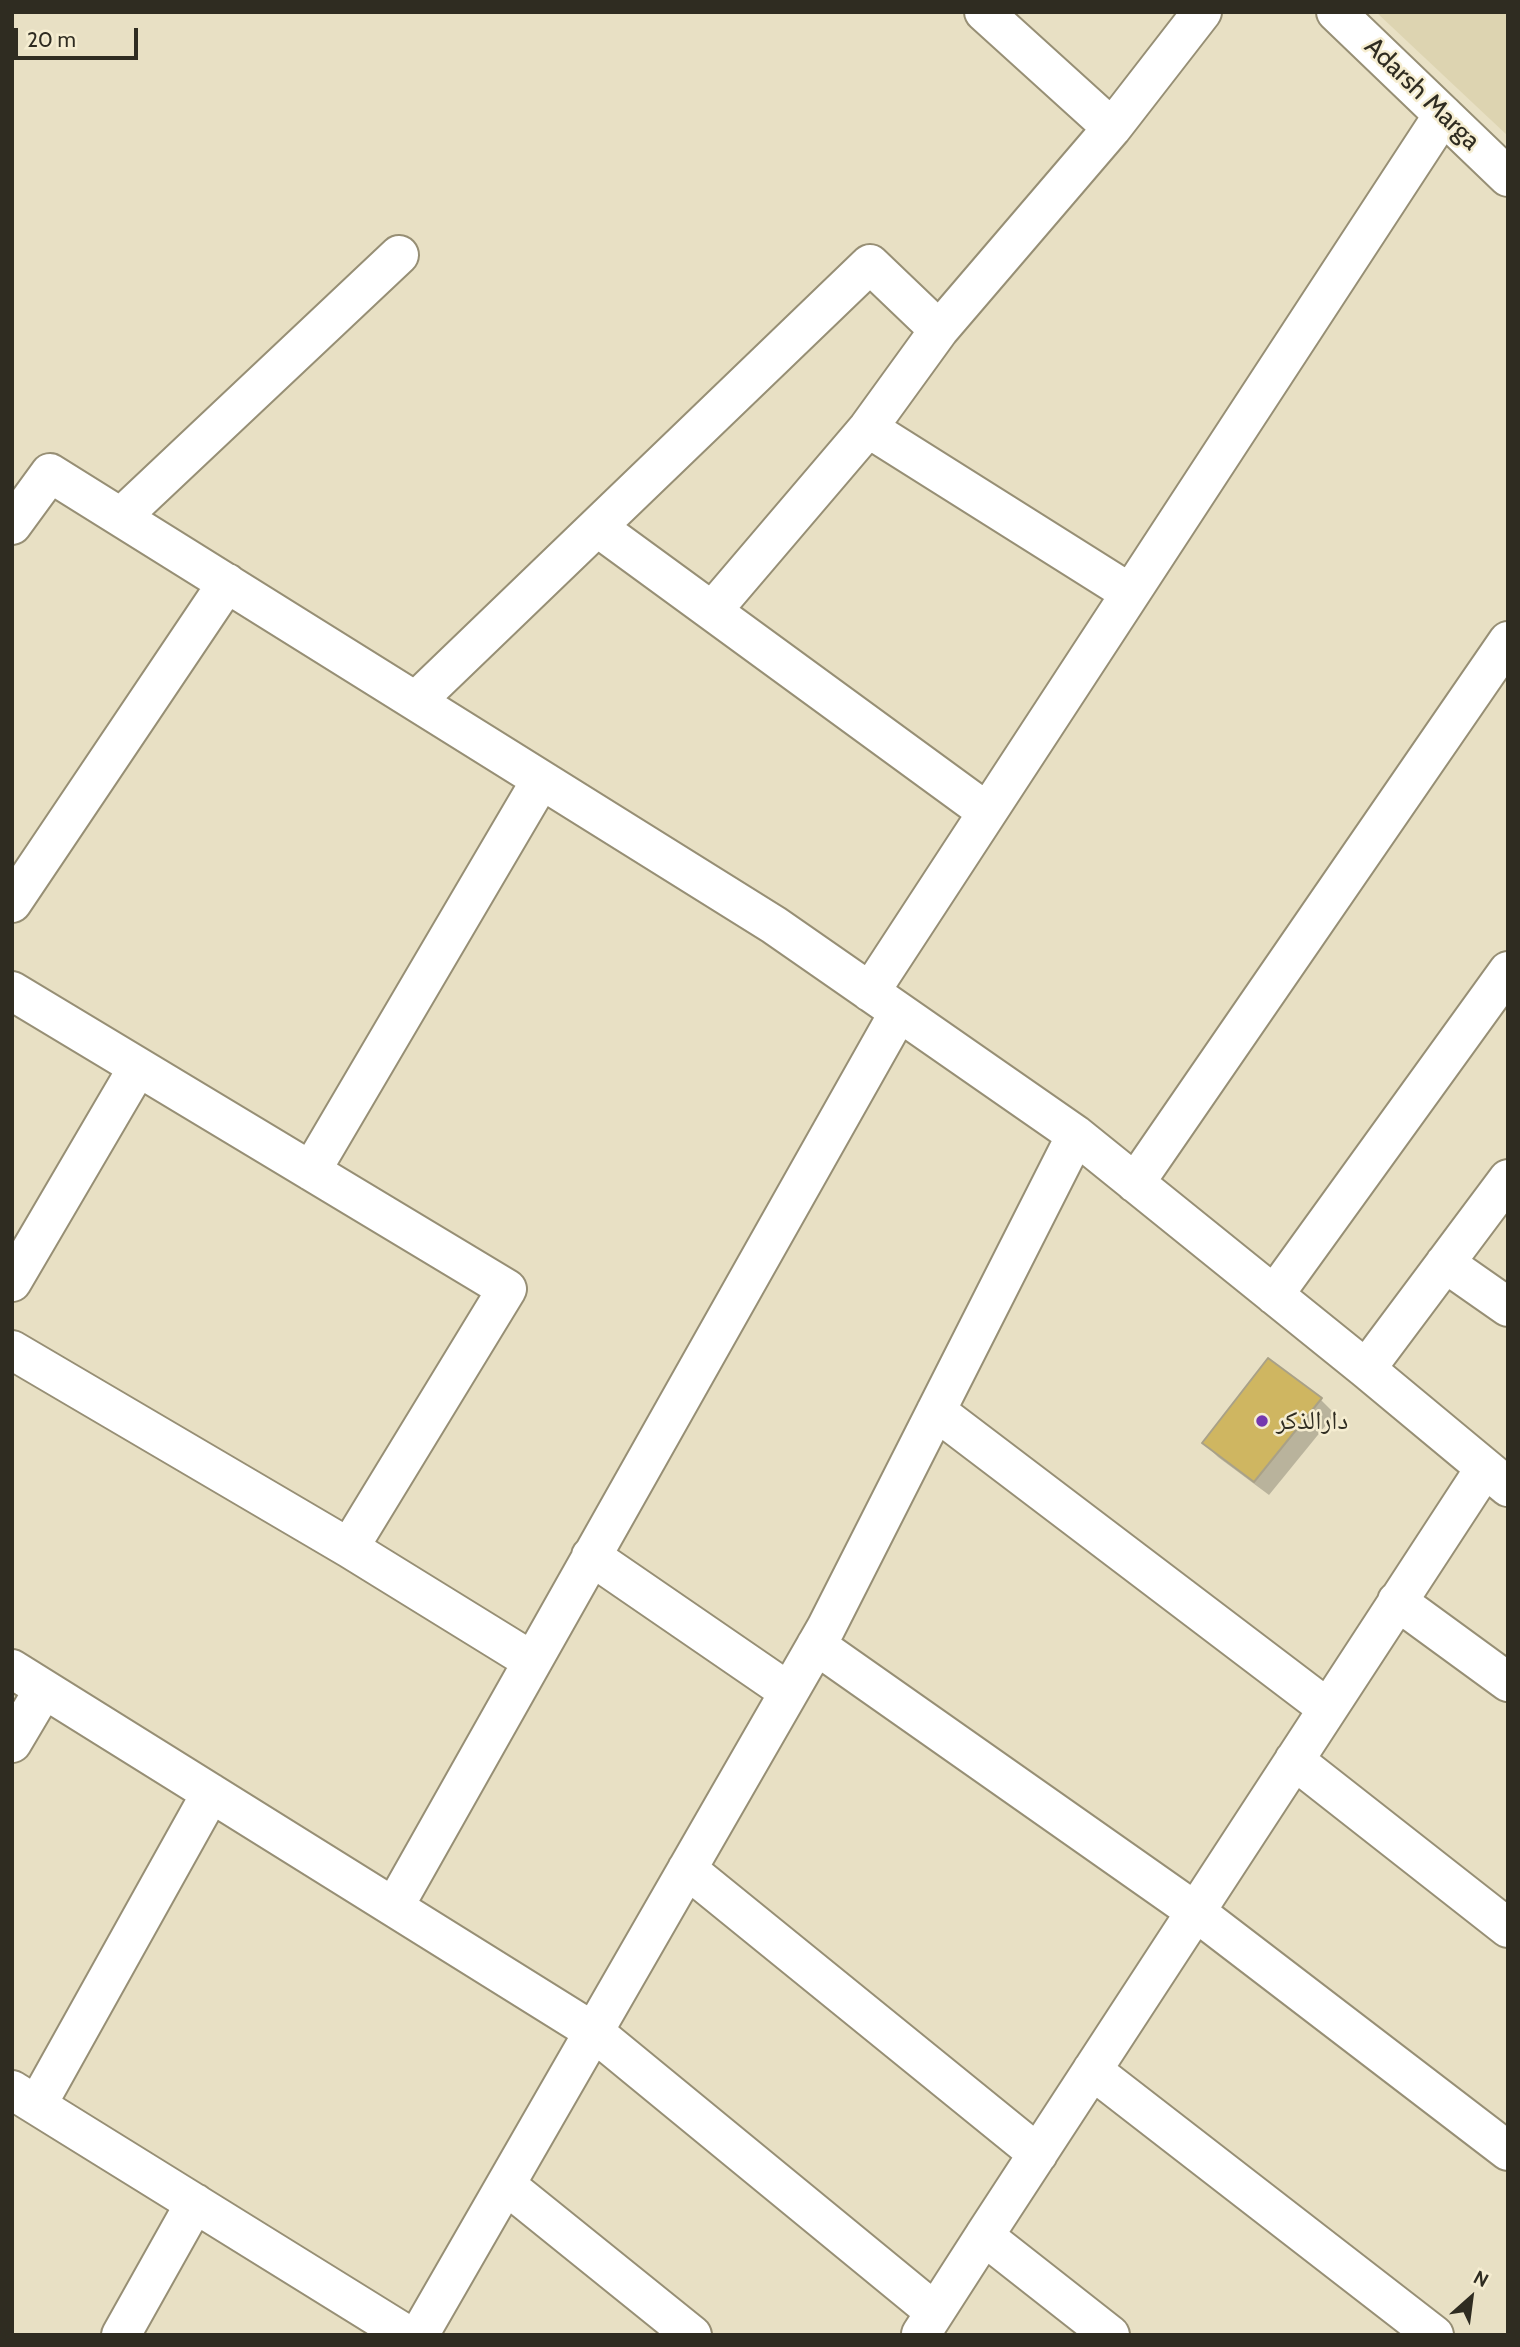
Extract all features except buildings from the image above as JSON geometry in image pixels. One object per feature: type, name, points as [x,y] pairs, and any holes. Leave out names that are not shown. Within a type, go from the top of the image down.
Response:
[{"type":"street","points":[[984,12],[1112,128]]},
{"type":"street","points":[[712,611],[868,428],[939,330],[1112,128],[1202,12]]},
{"type":"street","name":"Adarsh Marga","points":[[1336,12],[1508,177]]},
{"type":"street","points":[[394,1907],[591,1556],[987,812],[1443,115]]},
{"type":"street","points":[[121,517],[400,255]]},
{"type":"street","points":[[416,701],[870,264],[939,330]]},
{"type":"street","points":[[868,428],[1130,593]]},
{"type":"street","points":[[12,525],[50,473],[774,925],[1076,1135],[1366,1368],[1496,1477],[1397,1601],[928,2324],[594,2032],[12,1669]]},
{"type":"street","points":[[597,527],[987,812]]},
{"type":"street","points":[[12,903],[227,583]]},
{"type":"street","points":[[1135,1183],[1508,641]]},
{"type":"street","points":[[312,1171],[541,779]]},
{"type":"street","points":[[1274,1295],[1508,971]]},
{"type":"street","points":[[12,991],[507,1289],[349,1548]]},
{"type":"street","points":[[12,1282],[138,1067]]},
{"type":"street","points":[[419,2335],[816,1645],[1076,1135]]},
{"type":"street","points":[[1366,1368],[1508,1179]]},
{"type":"street","points":[[1445,1263],[1508,1307]]},
{"type":"street","points":[[12,1350],[349,1548],[532,1661]]},
{"type":"street","points":[[936,1411],[1327,1708]]},
{"type":"street","points":[[591,1556],[789,1692]]},
{"type":"street","points":[[1397,1601],[1508,1682]]},
{"type":"street","points":[[816,1645],[1196,1912],[1508,2151]]},
{"type":"street","points":[[12,1743],[44,1689]]},
{"type":"street","points":[[1294,1760],[1508,1928]]},
{"type":"street","points":[[211,1794],[24,2097],[407,2335]]},
{"type":"street","points":[[687,1869],[1038,2154]]},
{"type":"street","points":[[1092,2070],[1434,2335]]},
{"type":"street","points":[[506,2185],[692,2335]]},
{"type":"street","points":[[121,2335],[195,2203]]},
{"type":"street","points":[[984,2236],[1110,2335]]},
{"type":"shaded area","points":[[1376,12],[1508,12],[1508,136]]},
{"type":"place","name":"دارالذکر","points":[[1262,1421]]}]
